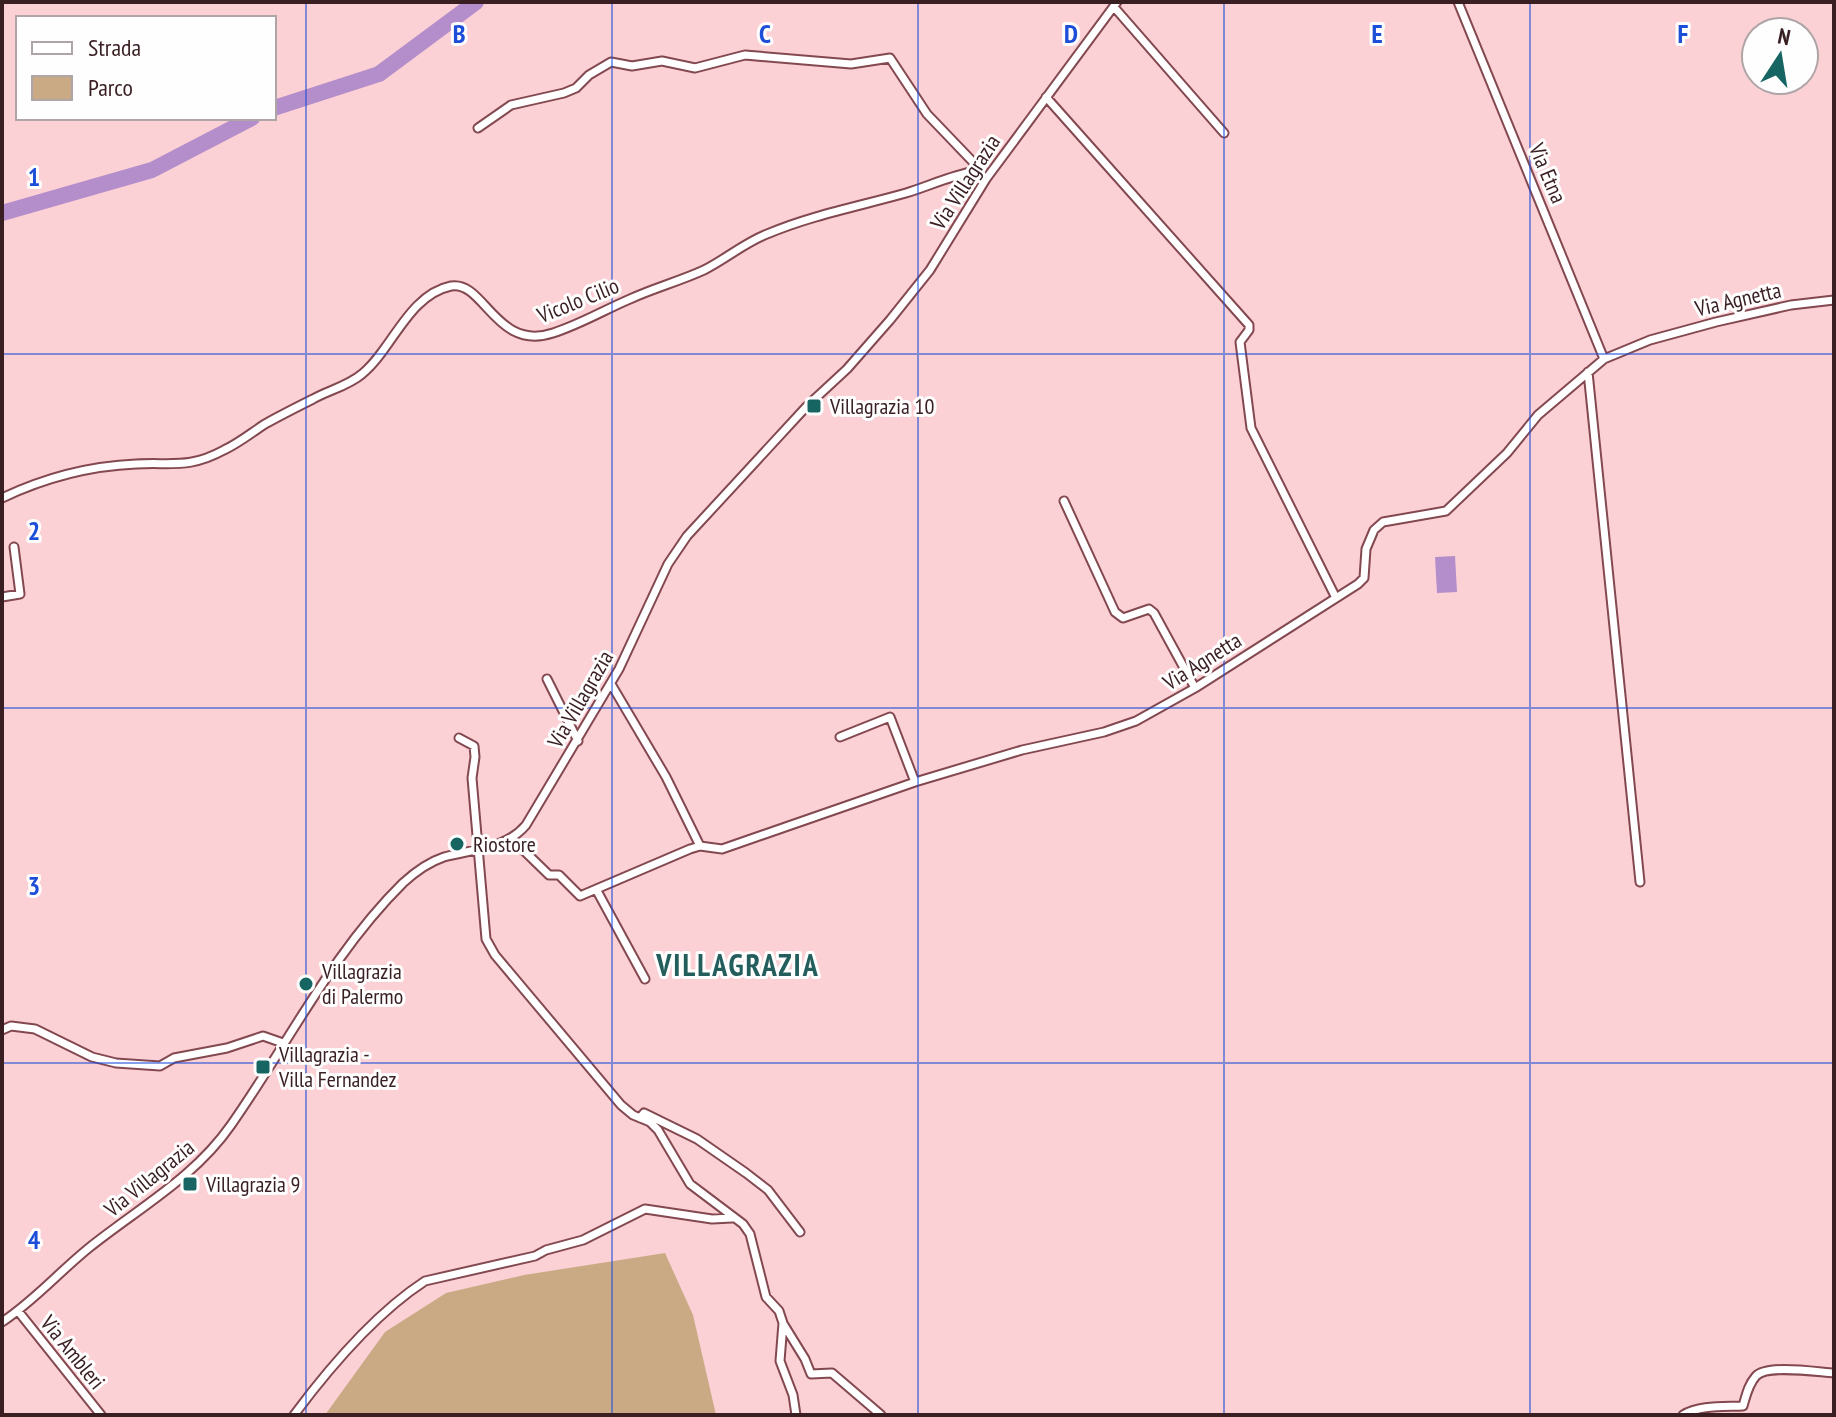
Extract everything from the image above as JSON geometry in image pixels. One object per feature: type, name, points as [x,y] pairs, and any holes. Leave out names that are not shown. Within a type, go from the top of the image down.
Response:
[{"type":"street","name":"Via Etna","points":[[1458,2],[1604,359]]},
{"type":"street","name":"Via Villagrazia","points":[[2,1322],[92,1246],[207,1156],[231,1125],[325,980],[384,903],[405,881],[432,862],[512,839],[526,825],[611,684],[668,564],[687,536],[890,320],[930,270],[986,179],[1115,4],[1224,133]]},
{"type":"street","points":[[478,128],[511,105],[576,88],[589,75],[611,62],[632,66],[662,61],[695,68],[745,55],[851,64],[890,58],[927,114],[986,179]]},
{"type":"street","points":[[1046,97],[1249,325],[1240,342],[1251,428],[1336,598]]},
{"type":"street","name":"Vicolo Cilio","points":[[2,498],[62,475],[137,463],[184,465],[223,451],[264,425],[364,373],[424,301],[452,286],[463,286],[470,291],[500,322],[517,333],[528,338],[549,335],[703,270],[766,234],[826,213],[976,171]]},
{"type":"street","name":"Via Agnetta","points":[[596,889],[700,846],[722,849],[915,782],[1022,750],[1122,726],[1195,688],[1364,578],[1366,549],[1374,530],[1383,522],[1446,511],[1507,453],[1538,415],[1604,359],[1650,340],[1716,322],[1791,305],[1834,300]]},
{"type":"street","points":[[1588,372],[1640,882]]},
{"type":"street","points":[[1064,501],[1115,612],[1123,618],[1149,609],[1154,613],[1195,688]]},
{"type":"street","points":[[2,597],[20,594],[14,547]]},
{"type":"street","points":[[547,679],[578,741]]},
{"type":"street","points":[[611,684],[666,777],[700,846]]},
{"type":"street","points":[[840,737],[890,717],[915,782]]},
{"type":"street","points":[[459,738],[474,746],[472,778],[483,922],[486,939],[495,955],[621,1105],[658,1130],[690,1184],[750,1234],[766,1297],[779,1311],[811,1374],[832,1373],[881,1415]]},
{"type":"street","points":[[512,839],[549,875],[559,875],[580,896],[596,889],[645,979]]},
{"type":"street","points":[[2,1030],[11,1026],[35,1029],[92,1057],[116,1063],[160,1066],[174,1058],[227,1048],[263,1036],[283,1043]]},
{"type":"street","points":[[640,1118],[644,1113],[684,1132],[746,1173],[768,1190],[800,1232]]},
{"type":"street","points":[[294,1415],[347,1349],[412,1289],[425,1281],[535,1256],[583,1240],[645,1209],[712,1219],[734,1218]]},
{"type":"street","name":"Via Ambleri","points":[[18,1311],[101,1415]]},
{"type":"street","points":[[783,1323],[780,1361],[793,1395],[796,1415]]},
{"type":"street","points":[[1683,1415],[1689,1411],[1743,1406],[1758,1373],[1770,1369],[1834,1373]]},
{"type":"green space","points":[[665,1253],[693,1315],[716,1415],[325,1415],[385,1332],[446,1293],[524,1275]]},
{"type":"shaded area","points":[[1455,556],[1457,592],[1437,593],[1435,557]]},
{"type":"waterway","points":[[276,107],[379,74],[476,2]]},
{"type":"waterway","points":[[2,213],[152,170],[248,120]]},
{"type":"place","name":"Villagrazia 10","points":[[814,406]]},
{"type":"place","name":"Riostore","points":[[457,844]]},
{"type":"place","name":"Villagrazia di Palermo","points":[[306,984]]},
{"type":"place","name":"Villagrazia - Villa Fernandez","points":[[263,1067]]},
{"type":"place","name":"Villagrazia 9","points":[[190,1184]]},
{"type":"district","name":"VILLAGRAZIA","points":[[738,964]]}]
